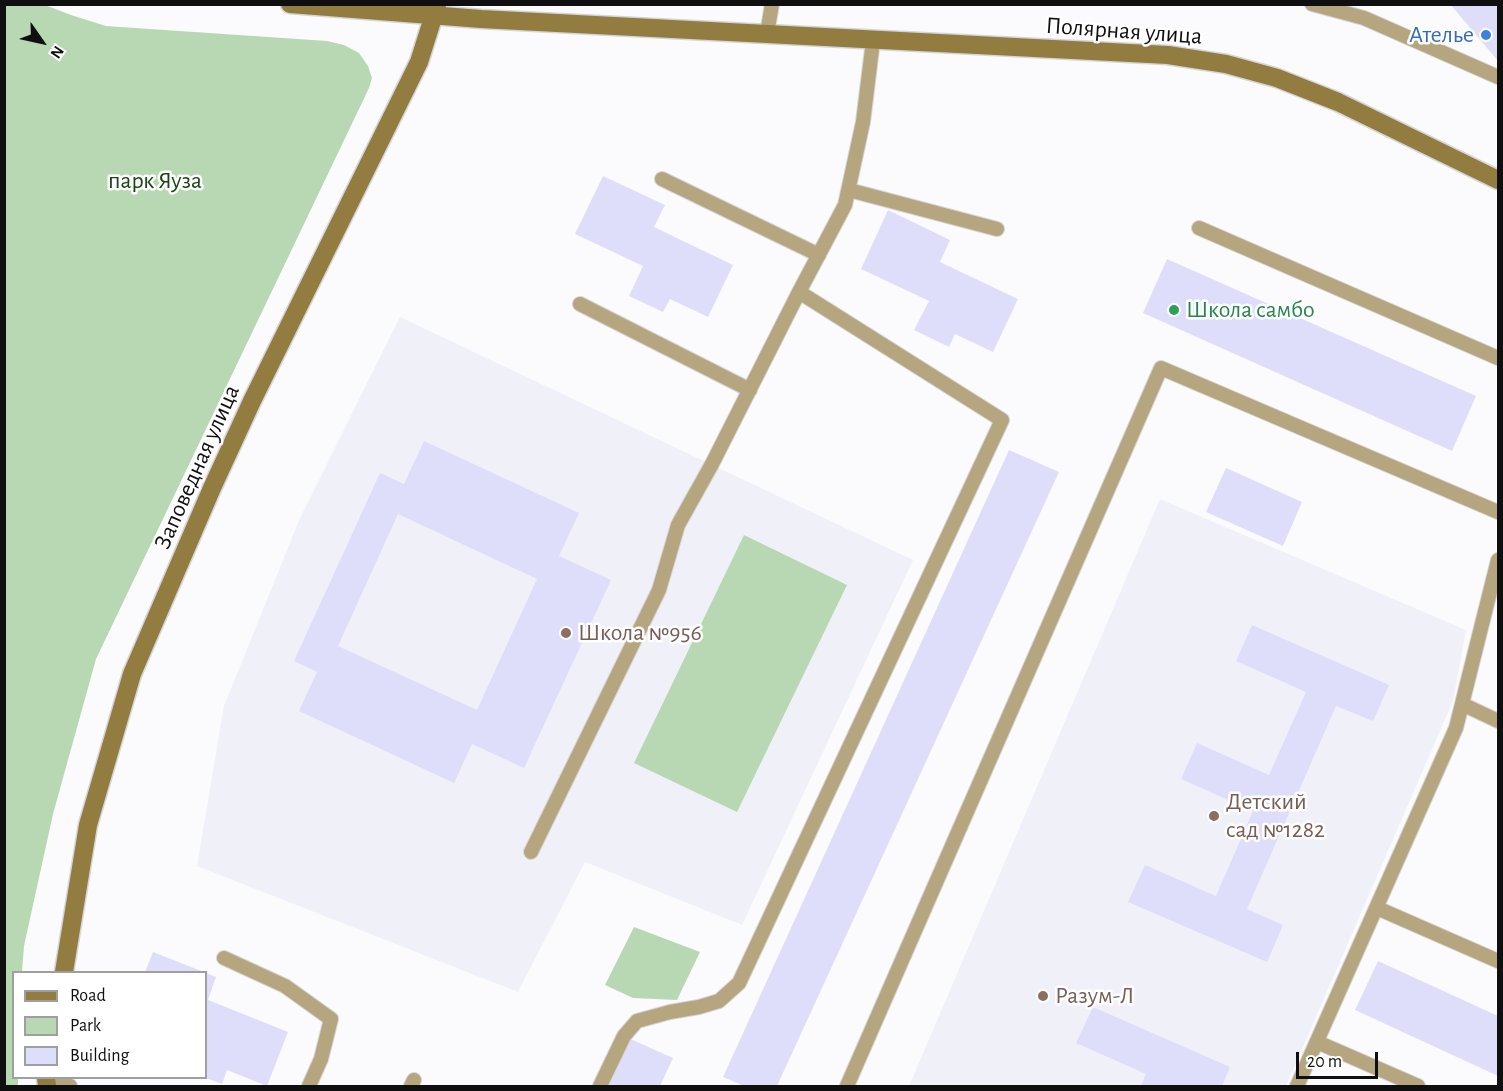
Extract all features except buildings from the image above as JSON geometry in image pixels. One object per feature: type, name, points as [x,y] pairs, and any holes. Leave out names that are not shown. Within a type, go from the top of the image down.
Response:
[{"type":"main road","name":"Полярная улица","points":[[290,4],[436,10],[873,41],[1168,55],[1226,64],[1277,78],[1338,102],[1498,180]]},
{"type":"main road","name":"Заповедная улица","points":[[64,971],[88,825],[132,674],[252,401],[418,62],[436,10]]},
{"type":"lane","points":[[768,34],[772,4]]},
{"type":"lane","points":[[1312,4],[1364,18],[1498,77]]},
{"type":"lane","points":[[531,852],[659,590],[678,525],[712,465],[845,205],[863,122],[873,41]]},
{"type":"lane","points":[[662,179],[819,255]]},
{"type":"lane","points":[[849,190],[997,229]]},
{"type":"lane","points":[[1199,228],[1498,358]]},
{"type":"lane","points":[[600,1086],[624,1036],[637,1021],[719,1001],[739,983],[1002,420],[799,292]]},
{"type":"lane","points":[[580,304],[750,390]]},
{"type":"lane","points":[[847,1086],[1161,368],[1498,512]]},
{"type":"lane","points":[[1298,1086],[1456,728],[1498,560]]},
{"type":"lane","points":[[1462,704],[1498,721]]},
{"type":"lane","points":[[1377,908],[1498,962]]},
{"type":"lane","points":[[224,958],[285,986],[332,1019],[321,1059],[309,1086]]},
{"type":"lane","points":[[1317,1042],[1418,1086]]},
{"type":"lane","points":[[46,1081],[69,1086]]},
{"type":"shaded area","name":"Школа №956","points":[[400,317],[913,560],[742,925],[585,862],[518,992],[197,866],[224,706],[300,518]]},
{"type":"shaded area","name":"Детский сад №1282","points":[[1160,499],[1466,630],[1453,701],[1286,1086],[909,1086]]},
{"type":"green space","name":"парк Яуза","points":[[5,4],[45,5],[106,26],[327,41],[344,45],[359,53],[368,66],[372,78],[369,88],[96,659],[53,814],[24,946],[22,971],[12,971],[12,1079],[18,1079],[18,1086],[4,1086]]},
{"type":"green space","points":[[744,535],[847,585],[737,812],[634,763]]},
{"type":"green space","points":[[634,927],[700,952],[677,1000],[633,998],[605,985]]},
{"type":"place","name":"Ателье","points":[[1486,35]]},
{"type":"place","name":"Школа самбо","points":[[1174,310]]},
{"type":"place","name":"Школа №956","points":[[566,633]]},
{"type":"place","name":"Детский сад №1282","points":[[1214,816]]},
{"type":"place","name":"Разум-Л","points":[[1043,996]]}]
